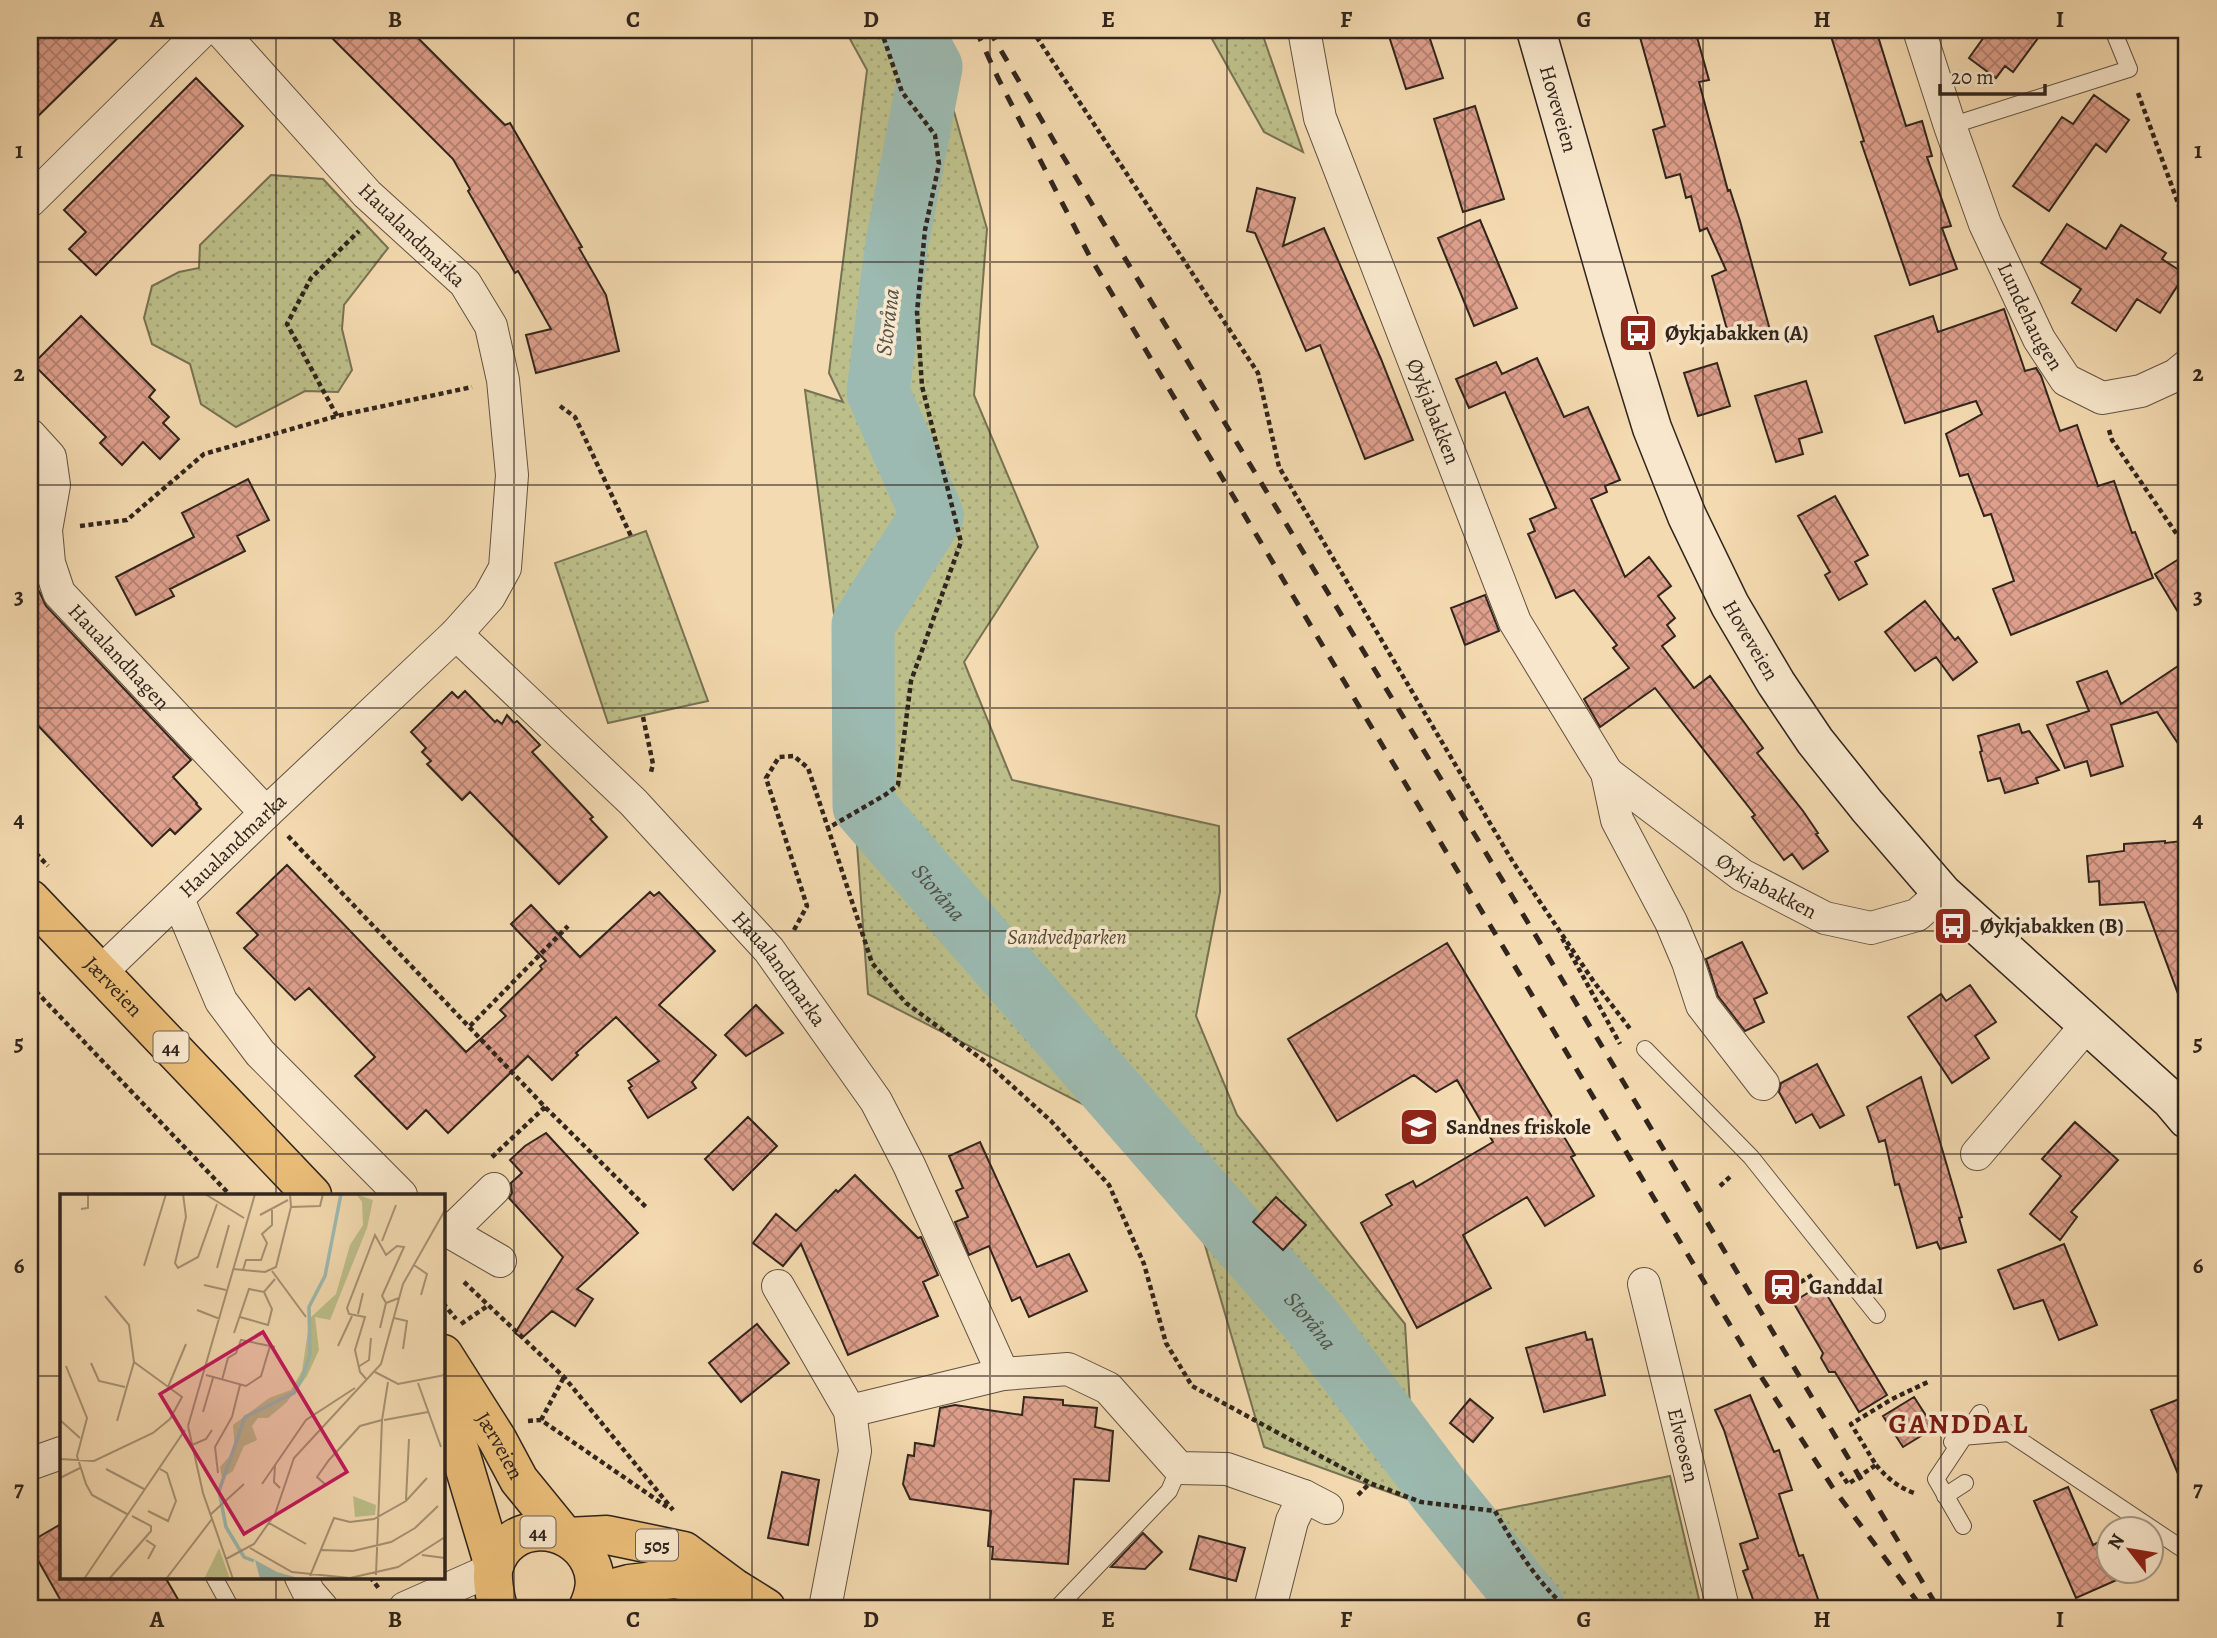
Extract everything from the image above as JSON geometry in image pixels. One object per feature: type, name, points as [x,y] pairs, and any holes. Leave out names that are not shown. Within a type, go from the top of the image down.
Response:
[{"type":"main road","name":"Hoveveien","points":[[1536,30],[1652,428],[1687,516],[1730,605],[1776,683],[1815,741],[1942,893],[2171,1100],[2187,1119]]},
{"type":"main road","name":"Jærveien","points":[[30,899],[311,1194]]},
{"type":"main road","name":"Jærveien","points":[[30,935],[276,1194]]},
{"type":"main road","name":"Jærveien","points":[[452,1339],[496,1439],[519,1480],[565,1535]]},
{"type":"main road","name":"Jærveien","points":[[444,1414],[459,1449],[494,1567]]},
{"type":"main road","name":"44","points":[[498,1608],[494,1567],[505,1548],[522,1535],[542,1531],[565,1535],[584,1550],[594,1570],[593,1602]]},
{"type":"main road","name":"505","points":[[565,1535],[607,1535],[684,1551],[766,1608]]},
{"type":"main road","name":"505","points":[[593,1602],[629,1584],[674,1579],[734,1588]]},
{"type":"street","points":[[30,201],[203,30]]},
{"type":"street","name":"Haualandmarka","points":[[100,973],[456,634],[489,597],[505,568],[512,475],[503,380],[491,326],[465,283],[382,208],[220,30]]},
{"type":"street","name":"Øykjabakken","points":[[1304,30],[1320,118],[1515,622],[1607,773],[1617,820],[1671,922],[1702,1005],[1763,1084]]},
{"type":"street","name":"Lundehaugen","points":[[1919,30],[1985,224],[2039,339],[2066,380],[2102,398]]},
{"type":"street","points":[[2102,398],[2141,391],[2176,375],[2187,366]]},
{"type":"street","name":"Haualandhagen","points":[[30,435],[50,457],[54,485],[46,530],[49,563],[59,593],[266,813]]},
{"type":"street","name":"Haualandmarka","points":[[456,634],[633,802],[769,950],[876,1101],[909,1166],[1003,1374]]},
{"type":"street","name":"Øykjabakken","points":[[1607,773],[1742,875],[1825,918],[1871,928],[1917,915],[1942,893]]},
{"type":"street","points":[[178,899],[221,1001],[260,1053],[400,1194]]},
{"type":"street","points":[[1977,1154],[2087,1025]]},
{"type":"street","points":[[494,1189],[446,1230],[500,1261]]},
{"type":"street","name":"Elveosen","points":[[1644,1284],[1723,1608]]},
{"type":"street","points":[[778,1286],[850,1410],[855,1451],[825,1608]]},
{"type":"street","points":[[850,1410],[1003,1374],[1068,1369],[1108,1388],[1179,1468],[1227,1469],[1316,1502],[1292,1521],[1270,1608]]},
{"type":"street","points":[[30,1464],[60,1453]]},
{"type":"street","points":[[405,1608],[494,1567]]},
{"type":"street","points":[[302,1578],[309,1593],[322,1608]]},
{"type":"lane","points":[[1950,126],[2129,69],[2113,30]]},
{"type":"lane","points":[[1645,1049],[1751,1157],[1877,1315]]},
{"type":"lane","points":[[1964,1526],[1936,1479],[1957,1440],[1980,1413]]},
{"type":"lane","points":[[1957,1440],[2009,1433],[2187,1552]]},
{"type":"lane","points":[[1057,1608],[1169,1491],[1179,1468]]},
{"type":"lane","points":[[1945,1496],[1965,1483]]},
{"type":"lane","points":[[215,1578],[231,1608]]},
{"type":"path","points":[[828,828],[898,785],[911,681],[961,542],[922,386],[917,313],[925,230],[939,164],[935,135],[902,92],[881,30]]},
{"type":"path","points":[[1032,30],[1258,373],[1279,467],[1513,862],[1594,982],[1645,1049]]},
{"type":"path","points":[[2129,69],[2187,228]]},
{"type":"path","points":[[337,416],[287,324],[311,278],[382,208]]},
{"type":"path","points":[[46,530],[127,520],[204,454],[337,416],[503,380]]},
{"type":"path","points":[[2102,398],[2112,440],[2187,549]]},
{"type":"path","points":[[560,406],[575,416],[631,536]]},
{"type":"path","points":[[633,802],[648,785],[653,764],[643,717]]},
{"type":"path","points":[[769,950],[790,936],[807,906],[766,778],[779,757],[794,756],[807,768],[872,962],[906,1003],[987,1063],[1051,1121],[1110,1185],[1144,1264],[1166,1343],[1192,1386],[1370,1483],[1421,1502],[1480,1507],[1494,1511],[1516,1549],[1548,1591],[1566,1608]]},
{"type":"path","points":[[266,813],[545,1107],[648,1208]]},
{"type":"path","points":[[1552,919],[1626,1055]]},
{"type":"path","points":[[470,1026],[568,926]]},
{"type":"path","points":[[30,985],[229,1194]]},
{"type":"path","points":[[1786,1291],[1817,1272]]},
{"type":"path","points":[[461,1280],[564,1377],[674,1511],[541,1420],[520,1422]]},
{"type":"path","points":[[452,1339],[489,1305]]},
{"type":"path","points":[[541,1420],[564,1377]]},
{"type":"path","points":[[1930,1381],[1851,1424],[1884,1475],[1903,1489],[1921,1496],[1945,1496]]},
{"type":"path","points":[[1840,1472],[1848,1484],[1876,1465]]},
{"type":"green space","name":"Sandvedparken","points":[[845,30],[931,30],[987,229],[974,395],[1038,547],[964,662],[1012,780],[1219,826],[1220,892],[1196,1016],[1237,1115],[1405,1324],[1416,1502],[1264,1447],[1178,1153],[868,994],[848,722],[805,390],[843,402],[829,373],[867,70]]},
{"type":"green space","points":[[1207,30],[1261,30],[1303,152],[1264,132]]},
{"type":"green space","points":[[271,175],[323,179],[388,248],[344,305],[342,329],[352,370],[338,392],[305,391],[236,427],[201,404],[190,364],[152,344],[144,318],[152,286],[179,272],[199,268],[200,245]]},
{"type":"green space","points":[[646,531],[708,701],[608,723],[555,563]]},
{"type":"green space","points":[[1670,1476],[1701,1608],[1551,1608],[1495,1511]]},
{"type":"building","points":[[30,30],[126,30],[30,124]]},
{"type":"building","points":[[324,30],[410,30],[505,125],[510,123],[582,247],[579,248],[606,295],[619,351],[536,373],[526,335],[551,329],[518,271],[515,273],[468,191],[470,189],[453,159]]},
{"type":"building","points":[[1387,30],[1427,30],[1443,78],[1406,89]]},
{"type":"building","points":[[1638,30],[1695,30],[1709,80],[1699,82],[1728,191],[1730,190],[1740,221],[1770,330],[1755,335],[1751,326],[1728,333],[1712,276],[1726,270],[1707,228],[1700,231],[1691,196],[1686,198],[1680,174],[1666,178],[1653,130],[1665,126]]},
{"type":"building","points":[[1829,30],[1876,30],[1906,126],[1922,121],[1932,156],[1927,157],[1951,226],[1942,228],[1957,269],[1910,285],[1861,142],[1864,141]]},
{"type":"building","points":[[1989,30],[2044,30],[2013,72],[2005,66],[1996,78],[1969,58]]},
{"type":"building","points":[[196,78],[243,126],[96,275],[69,249],[86,232],[64,210]]},
{"type":"building","points":[[2094,95],[2129,120],[2106,152],[2096,144],[2049,211],[2013,186],[2062,117],[2073,124]]},
{"type":"building","points":[[1475,106],[1504,199],[1463,212],[1434,119]]},
{"type":"building","points":[[1257,188],[1295,198],[1283,246],[1324,228],[1413,440],[1365,459],[1320,345],[1306,351],[1255,233],[1247,231]]},
{"type":"building","points":[[1480,220],[1517,308],[1474,326],[1438,238]]},
{"type":"building","points":[[2067,224],[2106,249],[2121,225],[2166,253],[2162,259],[2185,274],[2160,313],[2137,299],[2116,331],[2072,303],[2081,289],[2041,263]]},
{"type":"building","points":[[2004,309],[2025,371],[2036,368],[2041,376],[2060,431],[2077,425],[2098,486],[2114,481],[2132,533],[2135,532],[2153,578],[2011,635],[1993,589],[2014,581],[1991,514],[1984,516],[1968,474],[1960,476],[1946,434],[1982,414],[1976,401],[1905,423],[1875,336],[1933,316],[1938,332]]},
{"type":"building","points":[[81,316],[155,390],[149,397],[169,417],[163,423],[179,439],[160,459],[143,442],[122,465],[100,443],[106,437],[33,364]]},
{"type":"building","points":[[1537,358],[1564,417],[1588,407],[1620,480],[1605,486],[1607,492],[1591,499],[1625,577],[1649,557],[1671,586],[1658,596],[1675,618],[1667,625],[1675,636],[1662,646],[1694,688],[1710,676],[1763,748],[1757,753],[1803,811],[1828,851],[1803,869],[1792,854],[1784,860],[1752,817],[1755,815],[1655,688],[1600,727],[1584,699],[1629,668],[1613,648],[1617,645],[1574,590],[1556,598],[1528,534],[1535,531],[1530,519],[1556,508],[1505,392],[1469,408],[1456,379],[1496,362],[1502,374]]},
{"type":"building","points":[[1717,363],[1730,406],[1698,416],[1684,373]]},
{"type":"building","points":[[1806,381],[1822,432],[1799,439],[1803,454],[1776,462],[1755,396]]},
{"type":"building","points":[[248,479],[269,520],[237,536],[245,551],[170,589],[174,596],[136,615],[116,577],[194,537],[182,513]]},
{"type":"building","points":[[1835,496],[1868,555],[1855,562],[1867,584],[1839,600],[1825,575],[1830,572],[1798,516]]},
{"type":"building","points":[[2187,554],[2187,627],[2155,574]]},
{"type":"building","points":[[30,581],[39,591],[46,606],[191,760],[173,777],[201,809],[175,834],[170,829],[152,846],[30,717]]},
{"type":"building","points":[[1485,595],[1499,631],[1465,645],[1451,608]]},
{"type":"building","points":[[1925,601],[1955,640],[1958,637],[1977,662],[1953,680],[1936,657],[1915,671],[1885,632]]},
{"type":"building","points":[[2187,660],[2187,757],[2157,712],[2111,725],[2123,766],[2091,776],[2087,761],[2065,768],[2047,725],[2089,711],[2077,682],[2107,671],[2121,704]]},
{"type":"building","points":[[465,691],[495,722],[497,720],[502,724],[507,715],[514,723],[517,721],[540,745],[532,752],[593,817],[590,819],[607,837],[559,884],[470,792],[462,800],[427,764],[431,761],[422,752],[426,748],[411,732],[452,692],[458,698]]},
{"type":"building","points":[[2019,724],[2022,733],[2029,731],[2059,770],[2036,778],[2038,783],[2005,793],[2000,778],[1988,781],[1978,736]]},
{"type":"building","points":[[2182,841],[2187,921],[2187,1010],[2184,1010],[2144,902],[2100,905],[2099,881],[2089,882],[2087,856],[2124,851],[2124,844]]},
{"type":"building","points":[[287,865],[466,1052],[506,1016],[500,1010],[542,969],[540,966],[546,961],[511,924],[531,905],[580,957],[650,892],[654,896],[659,892],[715,951],[659,1005],[716,1055],[692,1082],[696,1088],[648,1118],[629,1088],[632,1086],[628,1081],[659,1061],[616,1017],[576,1053],[578,1055],[552,1080],[528,1056],[448,1133],[426,1110],[407,1129],[355,1076],[375,1057],[309,988],[295,1000],[244,948],[258,935],[237,913]]},
{"type":"building","points":[[1742,942],[1767,993],[1754,999],[1764,1022],[1745,1031],[1718,996],[1706,959]]},
{"type":"building","points":[[1447,943],[1575,1155],[1571,1157],[1594,1196],[1545,1226],[1527,1197],[1463,1235],[1491,1288],[1417,1328],[1361,1223],[1392,1205],[1386,1195],[1413,1181],[1416,1187],[1493,1142],[1457,1080],[1436,1092],[1414,1075],[1337,1121],[1288,1039]]},
{"type":"building","points":[[1970,985],[1996,1022],[1975,1036],[1989,1058],[1952,1083],[1908,1017],[1941,994],[1946,1001]]},
{"type":"building","points":[[756,1005],[783,1033],[746,1056],[725,1035]]},
{"type":"building","points":[[1817,1064],[1844,1115],[1820,1128],[1812,1114],[1796,1123],[1779,1092],[1781,1083]]},
{"type":"building","points":[[1921,1077],[1962,1217],[1959,1218],[1966,1242],[1940,1249],[1937,1242],[1917,1248],[1899,1184],[1895,1185],[1885,1140],[1879,1142],[1867,1107]]},
{"type":"building","points":[[748,1117],[777,1146],[733,1190],[705,1159]]},
{"type":"building","points":[[2075,1122],[2118,1160],[2071,1212],[2077,1217],[2060,1240],[2030,1214],[2061,1176],[2042,1159]]},
{"type":"building","points":[[546,1133],[638,1233],[577,1289],[593,1299],[575,1326],[552,1311],[522,1338],[515,1333],[563,1257],[509,1198],[512,1193],[511,1183],[522,1173],[510,1160],[525,1146]]},
{"type":"building","points":[[980,1142],[1037,1267],[1069,1254],[1087,1291],[1029,1317],[1020,1297],[1012,1301],[989,1246],[969,1255],[955,1222],[968,1217],[956,1191],[963,1188],[949,1156]]},
{"type":"building","points":[[855,1175],[918,1238],[921,1237],[938,1275],[923,1282],[938,1316],[848,1355],[801,1244],[783,1266],[753,1243],[776,1214],[796,1231],[836,1190],[838,1192]]},
{"type":"building","points":[[1276,1197],[1306,1225],[1283,1250],[1253,1222]]},
{"type":"building","points":[[2064,1244],[2097,1325],[2059,1340],[2043,1300],[2014,1309],[1998,1270]]},
{"type":"building","points":[[1821,1285],[1887,1395],[1859,1412],[1835,1372],[1829,1372],[1821,1358],[1823,1353],[1793,1302]]},
{"type":"building","points":[[757,1324],[789,1363],[741,1402],[709,1363]]},
{"type":"building","points":[[1585,1332],[1587,1340],[1592,1339],[1605,1395],[1544,1412],[1526,1348]]},
{"type":"building","points":[[1750,1395],[1774,1452],[1779,1450],[1792,1490],[1779,1494],[1799,1556],[1803,1555],[1821,1608],[1756,1608],[1743,1571],[1748,1569],[1740,1544],[1758,1538],[1724,1430],[1715,1410]]},
{"type":"building","points":[[2187,1396],[2187,1495],[2151,1410]]},
{"type":"building","points":[[1024,1397],[1063,1400],[1063,1405],[1097,1408],[1095,1427],[1113,1431],[1109,1481],[1074,1479],[1068,1564],[992,1559],[993,1547],[988,1546],[991,1511],[910,1499],[903,1484],[908,1455],[914,1456],[915,1443],[934,1446],[940,1408],[955,1405],[1022,1415]]},
{"type":"building","points":[[1914,1397],[1934,1428],[1903,1447],[1883,1416]]},
{"type":"building","points":[[1470,1399],[1493,1418],[1473,1442],[1450,1423]]},
{"type":"building","points":[[782,1472],[819,1480],[808,1545],[768,1538]]},
{"type":"building","points":[[2068,1487],[2094,1544],[2094,1586],[2103,1586],[2076,1598],[2034,1501]]},
{"type":"building","points":[[60,1525],[60,1578],[166,1578],[183,1608],[65,1608],[30,1542]]},
{"type":"building","points":[[1143,1533],[1162,1552],[1145,1569],[1111,1567]]},
{"type":"building","points":[[1199,1536],[1245,1548],[1236,1581],[1190,1569]]},
{"type":"waterway","name":"Storåna","points":[[911,30],[931,67],[897,243],[878,392],[932,515],[863,625],[864,806],[1313,1322],[1440,1491],[1534,1608]]},
{"type":"railway","points":[[976,30],[1090,257],[1469,890],[1760,1375],[1833,1488],[1922,1608]]},
{"type":"railway","points":[[989,30],[1938,1608]]},
{"type":"place","name":"Øykjabakken (A)","points":[[1638,333]]},
{"type":"place","name":"Øykjabakken (B)","points":[[1953,926]]},
{"type":"place","name":"Sandnes friskole","points":[[1419,1127]]},
{"type":"place","name":"Ganddal","points":[[1782,1287]]},
{"type":"district","name":"GANDDAL","points":[[1959,1423]]}]
